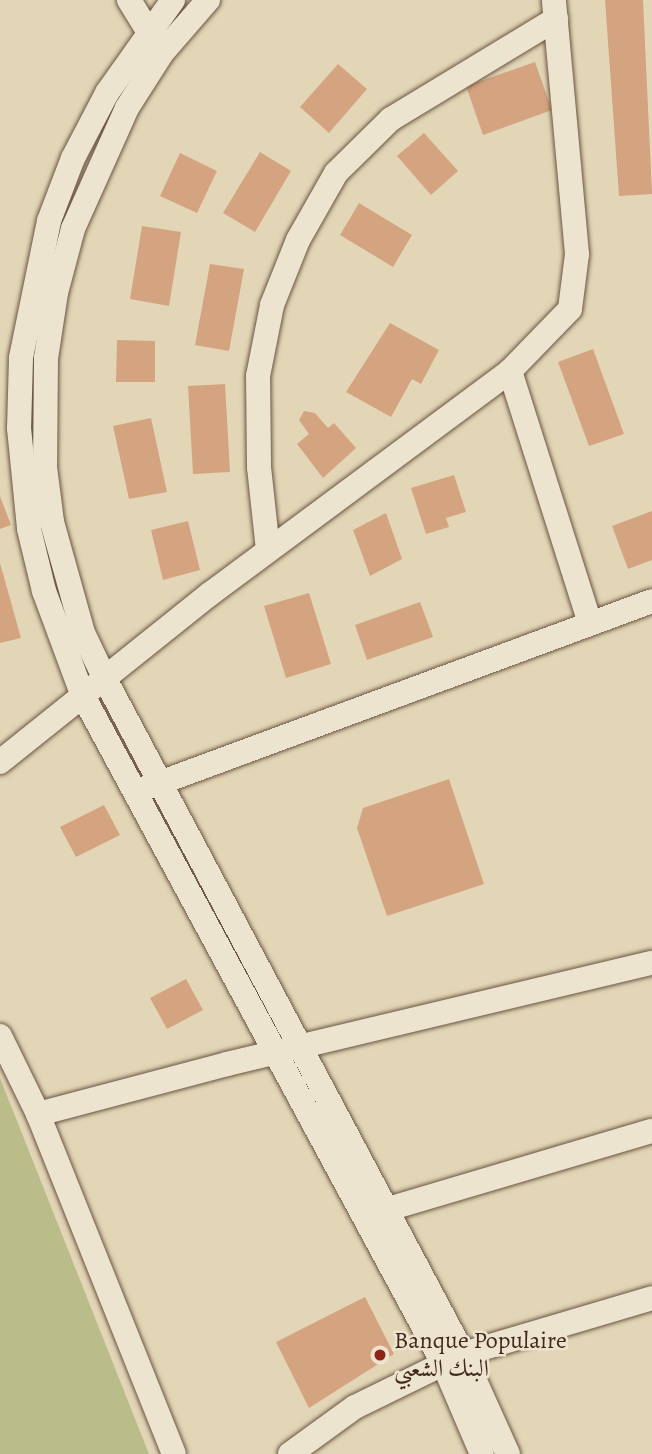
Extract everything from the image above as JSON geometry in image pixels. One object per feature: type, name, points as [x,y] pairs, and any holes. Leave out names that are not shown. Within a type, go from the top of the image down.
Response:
[{"type":"street","points":[[129,0],[162,53]]},
{"type":"street","points":[[173,0],[148,31],[73,158],[49,221],[10,357],[45,546],[104,677],[300,1046],[375,1212],[508,1454]]},
{"type":"street","points":[[208,0],[162,53],[97,167],[73,229],[56,293],[46,358],[44,591],[82,694],[275,1052],[375,1212]]},
{"type":"street","points":[[0,762],[82,694],[268,550],[510,370],[570,309],[576,288],[577,254],[555,9],[391,119],[336,173],[298,240],[272,305],[258,376],[259,467],[268,550]]},
{"type":"street","points":[[10,357],[46,358]]},
{"type":"street","points":[[510,370],[590,623]]},
{"type":"street","points":[[19,411],[44,413]]},
{"type":"street","points":[[135,792],[652,601]]},
{"type":"street","points":[[38,1114],[275,1052],[652,964]]},
{"type":"street","points":[[0,1036],[38,1114],[174,1454]]},
{"type":"street","points":[[375,1212],[652,1130]]},
{"type":"street","points":[[290,1454],[323,1442],[355,1407],[453,1358],[652,1298]]},
{"type":"street","points":[[453,1358],[482,1454]]},
{"type":"green space","points":[[0,1078],[149,1454],[0,1454]]},
{"type":"building","points":[[605,0],[643,0],[652,194],[619,196]]},
{"type":"building","points":[[535,62],[552,110],[483,135],[466,86]]},
{"type":"building","points":[[338,64],[367,89],[329,133],[300,107]]},
{"type":"building","points":[[424,133],[458,171],[431,195],[397,156]]},
{"type":"building","points":[[260,152],[291,171],[255,232],[223,213]]},
{"type":"building","points":[[180,153],[217,171],[197,213],[160,196]]},
{"type":"building","points":[[359,203],[412,235],[393,267],[340,235]]},
{"type":"building","points":[[142,226],[181,232],[169,306],[130,299]]},
{"type":"building","points":[[210,264],[244,269],[229,351],[195,345]]},
{"type":"building","points":[[390,323],[439,350],[421,384],[412,379],[391,417],[346,392]]},
{"type":"building","points":[[117,340],[155,341],[155,382],[116,382]]},
{"type":"building","points":[[593,349],[624,434],[589,446],[558,362]]},
{"type":"building","points":[[225,384],[230,472],[193,474],[188,386]]},
{"type":"building","points":[[304,411],[315,413],[328,428],[334,423],[356,448],[323,478],[297,444],[309,434],[299,420]]},
{"type":"building","points":[[151,418],[167,492],[129,499],[113,426]]},
{"type":"building","points":[[454,475],[466,512],[446,518],[449,527],[426,534],[411,488]]},
{"type":"building","points":[[0,496],[11,525],[0,529]]},
{"type":"building","points":[[652,511],[652,560],[628,569],[612,526]]},
{"type":"building","points":[[386,513],[402,559],[370,576],[353,530]]},
{"type":"building","points":[[188,521],[200,570],[163,580],[151,530]]},
{"type":"building","points":[[0,563],[21,638],[0,643]]},
{"type":"building","points":[[309,593],[331,664],[286,678],[264,606]]},
{"type":"building","points":[[420,602],[433,637],[367,660],[355,625]]},
{"type":"building","points":[[449,779],[484,884],[387,916],[357,828],[363,808]]},
{"type":"building","points":[[104,805],[120,835],[76,857],[60,827]]},
{"type":"building","points":[[186,979],[203,1010],[167,1029],[150,998]]},
{"type":"building","points":[[365,1297],[394,1354],[309,1408],[276,1342]]},
{"type":"place","name":"Banque Populaire البنك الشعبي","points":[[380,1355]]}]
